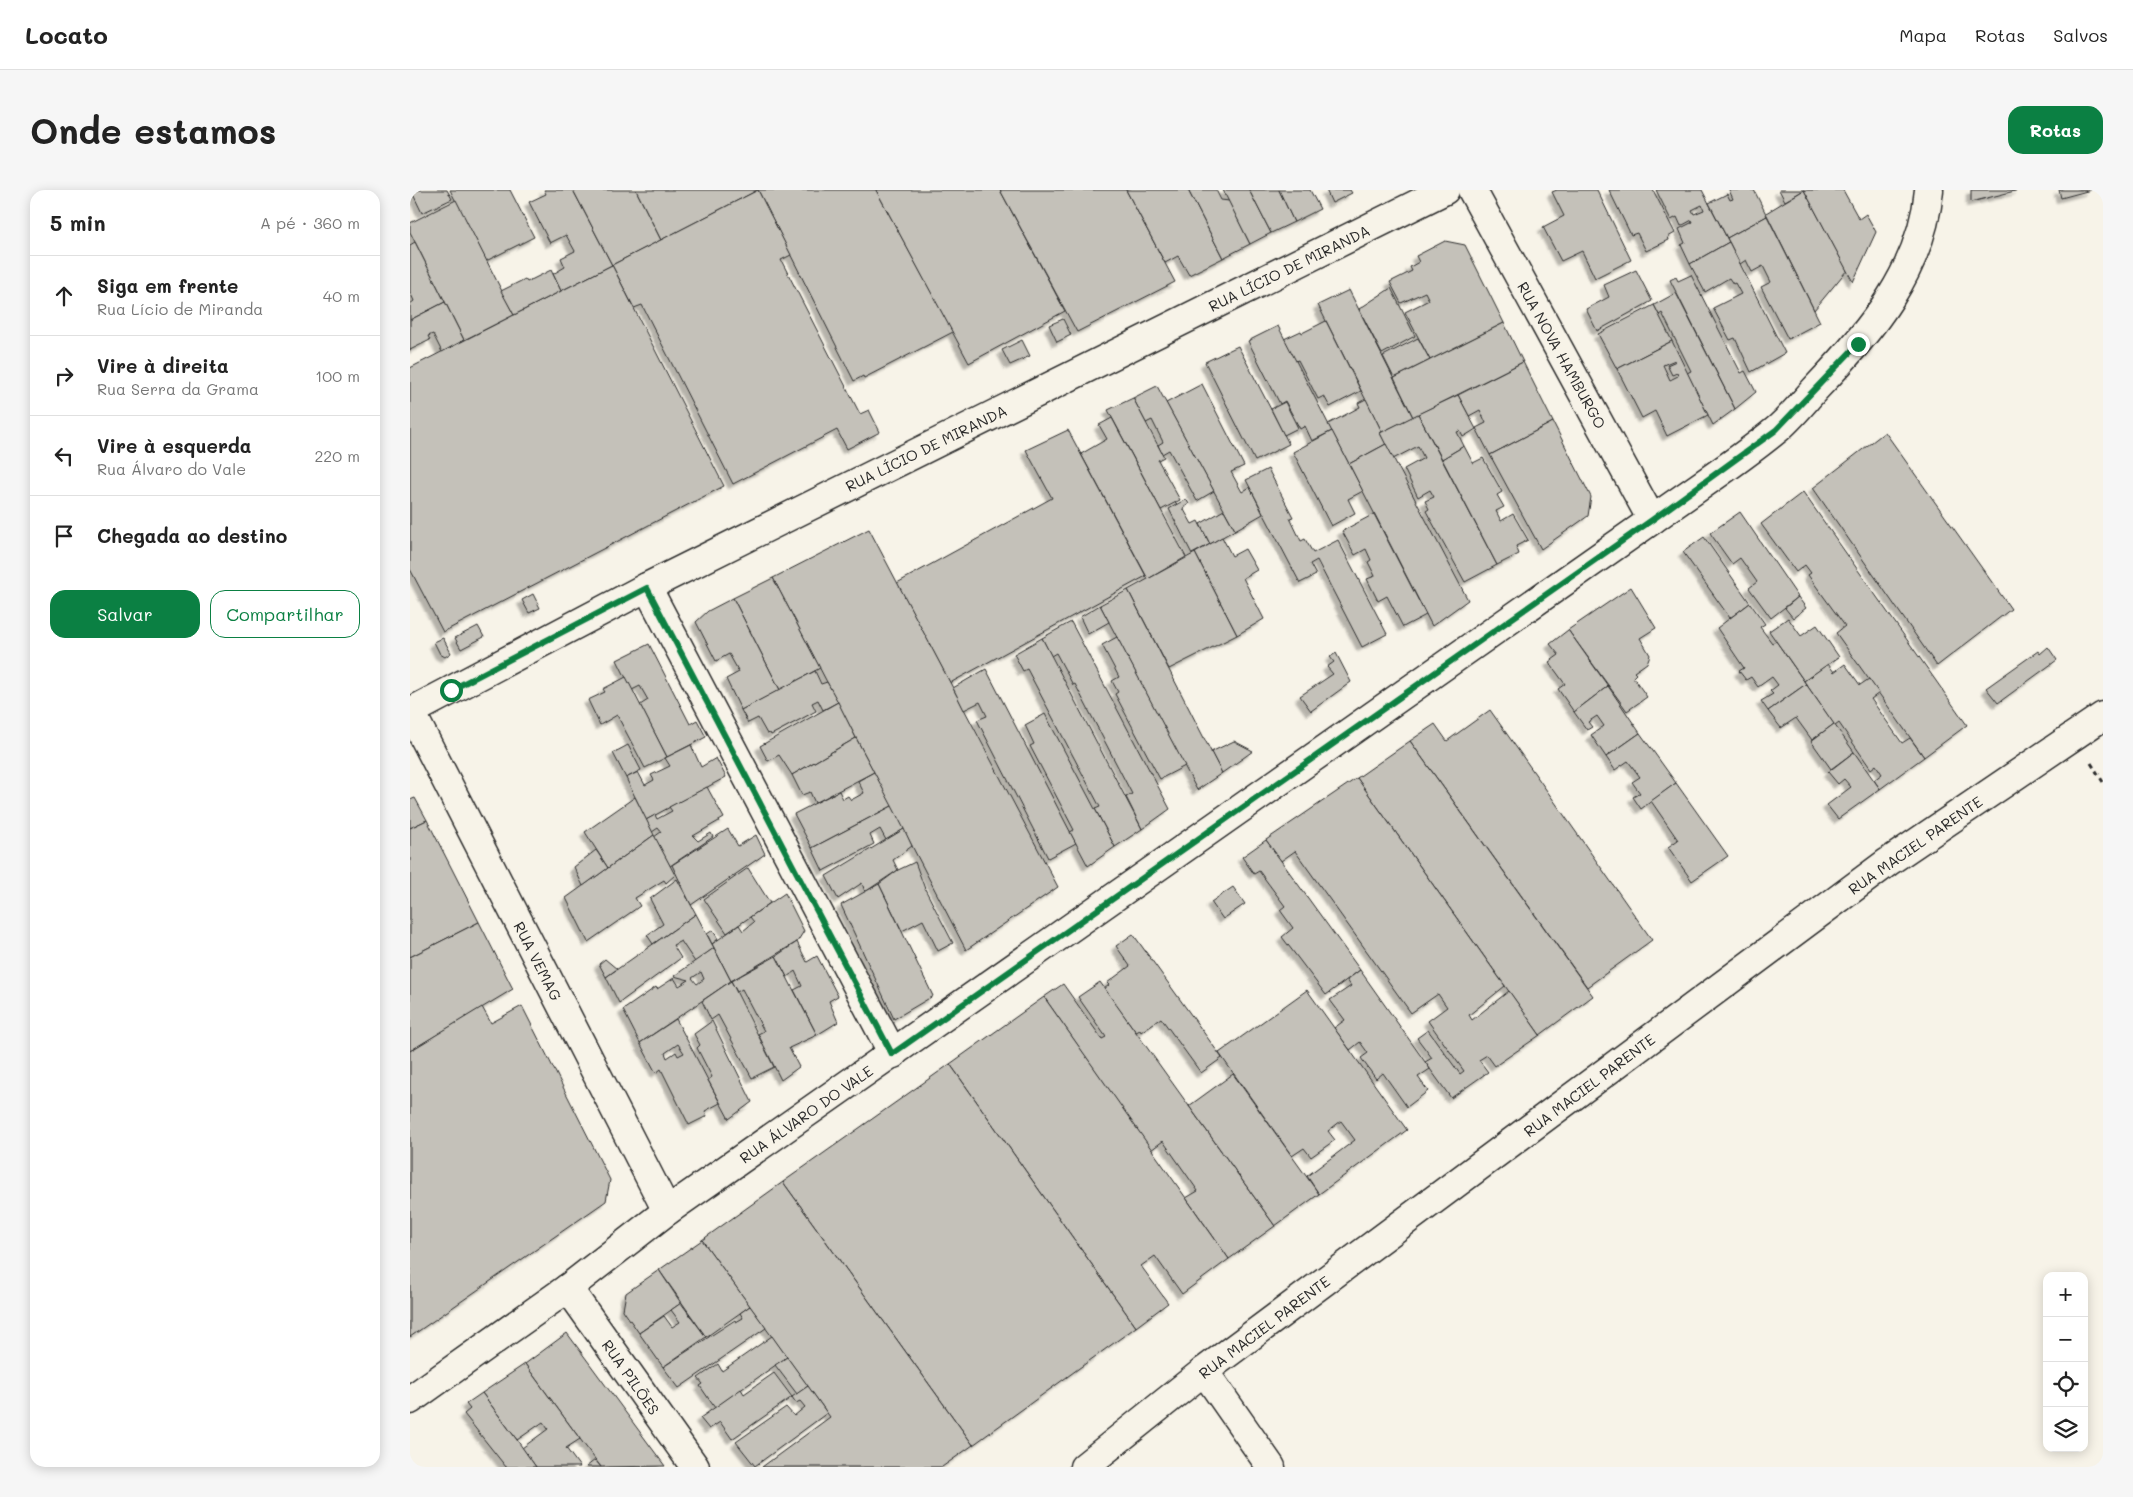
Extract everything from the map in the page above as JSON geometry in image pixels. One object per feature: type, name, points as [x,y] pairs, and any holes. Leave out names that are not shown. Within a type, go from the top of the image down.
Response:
[{"type":"street","name":"RUA LÍCIO DE MIRANDA","points":[[410,711],[647,588],[1445,190]]},
{"type":"street","name":"RUA NOVA HAMBURGO","points":[[1472,190],[1652,520]]},
{"type":"street","name":"RUA ÁLVARO DO VALE","points":[[410,1400],[568,1288],[667,1211],[1652,520],[1776,430],[1858,344],[1890,300],[1914,250],[1928,207],[1929,190]]},
{"type":"street","points":[[647,588],[892,1054]]},
{"type":"street","name":"RUA VEMAG","points":[[410,711],[667,1211]]},
{"type":"street","name":"RUA MACIEL PARENTE","points":[[1084,1467],[1204,1371],[1888,862],[2103,716]]},
{"type":"street","name":"RUA PILÕES","points":[[568,1288],[695,1467]]},
{"type":"street","points":[[1204,1371],[1271,1467]]},
{"type":"building","points":[[411,190],[447,190],[452,199],[422,213]]},
{"type":"building","points":[[450,190],[510,190],[534,237],[486,261]]},
{"type":"building","points":[[544,190],[573,190],[612,265],[561,291],[553,274],[565,267],[561,258],[575,251],[566,235],[550,243],[529,202],[546,194]]},
{"type":"building","points":[[573,190],[636,190],[661,240],[612,265]]},
{"type":"building","points":[[636,190],[758,190],[661,240]]},
{"type":"building","points":[[758,190],[876,190],[953,332],[864,378],[863,376],[854,381]]},
{"type":"building","points":[[758,190],[791,255],[781,260],[860,414],[869,410],[880,432],[847,449],[837,430],[733,484],[642,305],[634,308],[612,265]]},
{"type":"building","points":[[876,190],[1000,190],[1065,311],[969,363]]},
{"type":"building","points":[[1000,190],[1126,190],[1175,282],[1077,332]]},
{"type":"building","points":[[1126,190],[1188,190],[1223,258],[1189,275],[1178,256],[1165,263]]},
{"type":"building","points":[[1188,190],[1216,190],[1221,200],[1229,201],[1250,244],[1223,258]]},
{"type":"building","points":[[1223,190],[1249,190],[1271,233],[1250,244]]},
{"type":"building","points":[[1249,190],[1279,190],[1294,222],[1271,233]]},
{"type":"building","points":[[1279,190],[1310,190],[1320,209],[1294,222]]},
{"type":"building","points":[[1326,190],[1350,190],[1352,193],[1332,203]]},
{"type":"building","points":[[1557,190],[1597,190],[1631,260],[1595,278],[1582,251],[1561,261],[1543,227],[1564,216],[1552,192]]},
{"type":"building","points":[[1609,190],[1653,190],[1675,233],[1668,237],[1669,240],[1646,251],[1637,233],[1631,235]]},
{"type":"building","points":[[1656,190],[1702,190],[1729,242],[1690,264],[1681,245],[1685,243],[1679,229],[1693,222],[1692,220],[1681,226],[1677,217],[1671,220]],"holes":[[[1702,205],[1704,210],[1694,214],[1692,210]]]},
{"type":"building","points":[[1729,190],[1754,190],[1767,216],[1727,238],[1709,203],[1727,194],[1730,200],[1733,199]]},
{"type":"building","points":[[1779,190],[1804,190],[1785,201]]},
{"type":"building","points":[[1804,190],[1847,270],[1814,310],[1766,213]]},
{"type":"building","points":[[1804,190],[1843,190],[1859,219],[1866,214],[1876,232],[1853,282]]},
{"type":"building","points":[[1971,190],[2019,190],[1971,202]]},
{"type":"building","points":[[2059,190],[2091,190],[2061,198]]},
{"type":"building","points":[[456,200],[514,315],[464,340],[410,232],[410,223]]},
{"type":"building","points":[[1767,216],[1820,322],[1788,339],[1761,287],[1771,282],[1763,266],[1752,272],[1746,260],[1740,264],[1727,238]]},
{"type":"building","points":[[1445,241],[1465,245],[1504,323],[1430,360],[1405,312],[1429,300],[1425,292],[1401,303],[1390,282],[1412,271],[1410,267],[1419,262],[1416,256]]},
{"type":"building","points":[[415,242],[445,302],[410,320],[410,304],[414,301],[410,292],[410,245]]},
{"type":"building","points":[[1729,242],[1785,353],[1751,372],[1735,338],[1730,340],[1713,308],[1741,294],[1735,283],[1733,284],[1729,278],[1705,292],[1690,264]]},
{"type":"building","points":[[612,265],[724,486],[443,632],[410,569],[410,368]]},
{"type":"building","points":[[551,270],[561,291],[514,315],[501,291],[525,279],[527,282]]},
{"type":"building","points":[[1636,270],[1652,301],[1597,331],[1586,309],[1609,297],[1604,285]]},
{"type":"building","points":[[1691,275],[1741,373],[1745,371],[1756,392],[1735,409],[1670,280],[1676,277],[1678,281]]},
{"type":"building","points":[[1391,288],[1415,336],[1382,354],[1359,309]]},
{"type":"building","points":[[1349,290],[1413,417],[1382,432],[1318,305]]},
{"type":"building","points":[[1676,293],[1735,409],[1713,425],[1687,373],[1691,371],[1662,313],[1659,315],[1654,305]]},
{"type":"building","points":[[445,302],[464,340],[442,352],[433,334],[428,336],[430,340],[410,350],[410,320]]},
{"type":"building","points":[[1654,305],[1672,341],[1617,369],[1598,334]]},
{"type":"building","points":[[1063,319],[1071,335],[1057,342],[1049,325]]},
{"type":"building","points":[[1326,321],[1361,391],[1330,407],[1324,396],[1318,399],[1298,360],[1295,361],[1284,339],[1301,331],[1302,333]]},
{"type":"building","points":[[1504,323],[1523,362],[1413,417],[1394,378]]},
{"type":"building","points":[[1278,326],[1332,431],[1312,441],[1305,426],[1300,429],[1285,401],[1280,404],[1248,341]]},
{"type":"building","points":[[1418,338],[1430,360],[1394,378],[1383,356]]},
{"type":"building","points":[[1022,340],[1030,356],[1010,365],[1002,350]]},
{"type":"building","points":[[1672,341],[1708,415],[1667,436],[1655,411],[1642,418],[1617,369]],"holes":[[[1676,361],[1667,365],[1672,375],[1677,373],[1678,376],[1670,380],[1663,365]]]},
{"type":"building","points":[[1238,346],[1289,444],[1255,461],[1205,362]]},
{"type":"building","points":[[1523,362],[1553,422],[1490,455],[1476,428],[1486,423],[1480,410],[1469,416],[1458,395]]},
{"type":"building","points":[[1202,384],[1244,466],[1231,472],[1242,492],[1250,487],[1263,514],[1235,530],[1166,403]]},
{"type":"building","points":[[1157,386],[1214,491],[1197,501],[1169,450],[1162,454],[1158,445],[1163,442],[1152,420],[1146,423],[1133,398]]},
{"type":"building","points":[[1458,395],[1476,429],[1463,437],[1460,431],[1457,432],[1464,446],[1442,459],[1418,414]]},
{"type":"building","points":[[1133,398],[1164,457],[1158,460],[1180,500],[1161,510],[1108,410]]},
{"type":"building","points":[[1366,399],[1386,444],[1349,464],[1328,424],[1360,407],[1358,403]]},
{"type":"building","points":[[1285,402],[1298,428],[1284,435],[1271,409]]},
{"type":"building","points":[[1418,414],[1497,565],[1465,582],[1426,511],[1429,509],[1425,501],[1434,497],[1430,490],[1418,497],[1404,469],[1424,458],[1418,446],[1393,459],[1380,433]]},
{"type":"building","points":[[1112,418],[1186,557],[1148,579],[1081,454],[1107,439],[1099,425]]},
{"type":"building","points":[[1553,422],[1591,497],[1588,516],[1541,549],[1490,455]]},
{"type":"building","points":[[1068,430],[1146,576],[950,683],[897,583],[1052,498],[1026,450]]},
{"type":"building","points":[[1332,431],[1363,491],[1348,499],[1355,513],[1331,526],[1293,452]]},
{"type":"building","points":[[1885,432],[2011,609],[1937,666],[1813,488]]},
{"type":"building","points":[[1386,444],[1468,600],[1432,626],[1349,464]]},
{"type":"building","points":[[1464,446],[1473,463],[1483,458],[1502,492],[1497,495],[1504,507],[1496,511],[1501,521],[1513,514],[1528,540],[1516,546],[1519,554],[1497,565],[1442,459]]},
{"type":"building","points":[[1268,469],[1293,517],[1290,518],[1301,541],[1305,539],[1313,553],[1338,540],[1387,634],[1362,647],[1317,560],[1310,564],[1316,575],[1300,583],[1246,480]]},
{"type":"building","points":[[1803,492],[1967,725],[1924,757],[1836,633],[1845,626],[1808,575],[1811,573],[1805,565],[1796,572],[1761,524]]},
{"type":"building","points":[[1186,499],[1189,504],[1183,508],[1192,524],[1198,521],[1210,544],[1192,554],[1169,509]]},
{"type":"building","points":[[1224,510],[1235,530],[1210,544],[1200,524]]},
{"type":"building","points":[[1740,512],[1798,597],[1771,618],[1749,588],[1757,582],[1740,558],[1732,564],[1710,533]]},
{"type":"building","points":[[1374,514],[1426,615],[1403,627],[1387,596],[1378,601],[1367,579],[1375,576],[1368,562],[1371,560],[1366,549],[1355,555],[1342,531]]},
{"type":"building","points":[[869,529],[1058,887],[966,950],[773,578]]},
{"type":"building","points":[[1222,537],[1232,556],[1245,549],[1257,570],[1243,578],[1264,619],[1237,635],[1195,553]]},
{"type":"building","points":[[1704,537],[1750,603],[1730,618],[1683,552]]},
{"type":"building","points":[[1195,553],[1237,635],[1169,669],[1128,590]]},
{"type":"building","points":[[773,578],[820,668],[780,690],[733,598]]},
{"type":"building","points":[[1631,587],[1656,628],[1640,638],[1650,655],[1647,663],[1634,672],[1636,674],[1633,677],[1647,697],[1627,711],[1568,630]]},
{"type":"building","points":[[1128,590],[1222,773],[1197,790],[1100,605]]},
{"type":"building","points":[[533,594],[540,608],[529,613],[522,600]]},
{"type":"building","points":[[1798,597],[1806,608],[1793,618],[1785,608]]},
{"type":"building","points":[[733,598],[780,690],[741,710],[726,679],[739,672],[729,654],[716,661],[696,622],[708,611]]},
{"type":"building","points":[[1750,603],[1765,624],[1760,627],[1772,643],[1776,641],[1806,684],[1768,711],[1761,701],[1773,694],[1770,691],[1778,685],[1772,677],[1758,687],[1751,677],[1746,680],[1739,671],[1744,668],[1717,628]]},
{"type":"building","points":[[1100,605],[1109,622],[1088,634],[1080,617]]},
{"type":"building","points":[[1788,618],[1801,636],[1817,625],[1839,657],[1804,681],[1769,631]]},
{"type":"building","points":[[1071,622],[1170,809],[1142,829],[1126,797],[1132,794],[1075,684],[1073,685],[1056,653],[1051,656],[1042,638]]},
{"type":"building","points":[[478,626],[484,637],[461,649],[455,638]]},
{"type":"building","points":[[1568,630],[1608,686],[1574,712],[1558,689],[1565,684],[1549,662],[1559,655],[1550,644]]},
{"type":"building","points":[[1117,637],[1185,766],[1160,779],[1115,694],[1118,692],[1112,681],[1119,677],[1102,645]]},
{"type":"building","points":[[443,638],[451,653],[445,657],[440,654],[434,642]]},
{"type":"building","points":[[1042,638],[1142,829],[1115,847],[1095,809],[1100,807],[1027,669],[1023,671],[1014,654]]},
{"type":"building","points":[[649,644],[690,724],[697,720],[706,737],[667,757],[640,705],[648,700],[640,686],[632,690],[617,660]]},
{"type":"building","points":[[2048,647],[2057,660],[1998,703],[1986,688],[2038,651],[2040,654]]},
{"type":"building","points":[[1336,653],[1351,682],[1311,711],[1300,696],[1333,674],[1327,667],[1334,662],[1330,657]]},
{"type":"building","points":[[1828,664],[1834,672],[1845,664],[1860,685],[1869,679],[1879,693],[1871,699],[1902,743],[1910,738],[1924,757],[1880,789],[1874,780],[1882,774],[1876,765],[1871,769],[1839,723],[1835,726],[1804,681]]},
{"type":"building","points":[[986,669],[1076,843],[1048,858],[977,720],[987,716],[980,702],[964,710],[953,688]]},
{"type":"building","points":[[815,671],[821,684],[827,682],[838,702],[823,710],[818,700],[812,703],[816,711],[771,735],[770,733],[767,734],[758,718],[748,723],[741,710]]},
{"type":"building","points":[[626,677],[667,757],[645,768],[617,715],[600,725],[588,700],[605,692],[603,689]]},
{"type":"building","points":[[1806,684],[1834,724],[1812,740],[1796,718],[1781,728],[1768,711]]},
{"type":"building","points":[[1608,686],[1640,733],[1606,757],[1591,735],[1604,726],[1597,716],[1588,722],[1592,727],[1587,730],[1574,712]]},
{"type":"building","points":[[838,702],[856,738],[792,775],[779,755],[768,761],[760,746]]},
{"type":"building","points":[[1490,710],[1652,940],[1587,987],[1410,741],[1435,724],[1447,741]]},
{"type":"building","points":[[1045,714],[1115,847],[1088,866],[1070,832],[1074,830],[1030,746],[1034,744],[1025,725]]},
{"type":"building","points":[[1834,724],[1854,752],[1831,769],[1811,741]]},
{"type":"building","points":[[1640,733],[1676,783],[1641,809],[1633,797],[1640,793],[1632,782],[1640,777],[1628,761],[1615,770],[1606,757]]},
{"type":"building","points":[[856,738],[874,772],[815,803],[810,792],[802,795],[792,775]]},
{"type":"building","points":[[1234,741],[1253,751],[1222,773],[1211,752]]},
{"type":"building","points":[[1410,741],[1593,996],[1540,1035],[1357,778]]},
{"type":"building","points":[[628,745],[641,770],[626,778],[613,753]]},
{"type":"building","points":[[691,745],[701,767],[716,758],[726,777],[646,820],[626,778],[638,772],[645,785],[654,780],[651,775],[670,766],[665,758]]},
{"type":"building","points":[[1854,752],[1880,789],[1838,819],[1827,805],[1851,787],[1844,779],[1838,784],[1828,772]]},
{"type":"building","points":[[874,772],[892,806],[812,848],[794,814],[839,791],[843,799],[848,796],[851,800],[864,793],[858,781]]},
{"type":"building","points":[[1357,778],[1505,986],[1469,1015],[1472,1020],[1509,991],[1540,1035],[1495,1066],[1487,1055],[1479,1060],[1488,1072],[1451,1098],[1425,1062],[1432,1058],[1417,1038],[1428,1030],[1460,1074],[1464,1071],[1428,1021],[1447,1007],[1438,994],[1411,1013],[1295,851],[1281,861],[1266,840]]},
{"type":"building","points":[[1676,783],[1728,856],[1692,881],[1668,847],[1678,840],[1651,801]]},
{"type":"building","points":[[707,787],[724,818],[693,836],[698,841],[711,833],[713,837],[670,866],[654,837],[661,832],[658,828],[652,832],[646,820],[655,815],[657,819],[672,811],[669,807]]},
{"type":"building","points":[[635,797],[654,835],[608,868],[585,832]]},
{"type":"building","points":[[415,798],[427,820],[410,828],[410,800]]},
{"type":"building","points":[[892,806],[904,829],[886,840],[880,829],[870,835],[874,844],[823,871],[812,848]]},
{"type":"building","points":[[427,820],[479,922],[410,957],[410,828]]},
{"type":"building","points":[[728,829],[738,846],[756,835],[765,854],[691,905],[672,865]]},
{"type":"building","points":[[904,829],[912,846],[893,860],[898,870],[865,892],[862,883],[838,899],[826,876]]},
{"type":"building","points":[[654,835],[675,875],[666,883],[664,880],[635,898],[640,906],[588,942],[566,898]]},
{"type":"building","points":[[1266,840],[1360,970],[1326,995],[1282,937],[1293,928],[1280,910],[1285,906],[1259,871],[1254,874],[1242,857]]},
{"type":"building","points":[[596,850],[608,868],[583,886],[574,867]]},
{"type":"building","points":[[915,862],[925,889],[953,943],[938,951],[923,920],[902,931],[879,884],[898,870]]},
{"type":"building","points":[[748,868],[770,903],[727,933],[704,899]]},
{"type":"building","points":[[677,879],[696,914],[653,944],[647,935],[663,924],[650,899]]},
{"type":"building","points":[[879,884],[933,996],[894,1019],[841,905]]},
{"type":"building","points":[[1233,887],[1245,904],[1223,919],[1211,902]]},
{"type":"building","points":[[785,893],[804,931],[797,942],[731,981],[712,944],[739,925],[743,931],[754,922],[750,917]]},
{"type":"building","points":[[696,914],[714,948],[695,962],[681,941],[673,945],[681,958],[619,1003],[606,977]]},
{"type":"building","points":[[479,922],[513,989],[410,1051],[410,957]]},
{"type":"building","points":[[713,930],[718,939],[712,944],[707,934]]},
{"type":"building","points":[[1133,934],[1222,1058],[1201,1073],[1161,1018],[1141,1032],[1140,1030],[1136,1032],[1104,989],[1109,985],[1107,983],[1130,966],[1116,946]]},
{"type":"building","points":[[797,942],[807,962],[817,956],[838,996],[829,1001],[838,1022],[817,1035],[794,990],[802,986],[795,971],[787,977],[776,956]]},
{"type":"building","points":[[714,948],[731,981],[640,1043],[623,1010],[656,987],[657,989],[674,978],[679,986],[689,980],[674,976]],"holes":[[[701,972],[704,979],[697,984],[692,978]]]},
{"type":"building","points":[[776,956],[817,1035],[789,1048],[799,1067],[781,1080],[758,1034],[764,1031],[742,989],[737,992],[731,981]]},
{"type":"building","points":[[605,959],[617,969],[606,977],[599,964]]},
{"type":"building","points":[[1360,970],[1430,1069],[1418,1077],[1428,1091],[1407,1107],[1383,1073],[1376,1079],[1361,1058],[1368,1053],[1360,1042],[1350,1050],[1334,1028],[1345,1020],[1330,1000],[1351,986],[1347,980]]},
{"type":"building","points":[[731,981],[774,1067],[752,1078],[718,1015],[711,1020],[702,1001]]},
{"type":"building","points":[[1100,982],[1275,1226],[1229,1259],[1186,1198],[1198,1191],[1163,1141],[1151,1150],[1044,997],[1063,984],[1102,1039],[1106,1037],[1078,997]]},
{"type":"building","points":[[1307,990],[1407,1130],[1319,1194],[1307,1176],[1355,1140],[1341,1121],[1328,1131],[1335,1140],[1311,1157],[1304,1148],[1292,1156],[1219,1053]]},
{"type":"building","points":[[1044,997],[1229,1259],[1182,1294],[1155,1256],[1141,1266],[1168,1303],[1136,1327],[950,1064]]},
{"type":"building","points":[[522,1006],[610,1180],[606,1201],[410,1337],[410,1051],[482,1007],[491,1023]]},
{"type":"building","points":[[676,1019],[720,1103],[705,1111],[707,1116],[689,1125],[661,1069],[656,1073],[640,1043]],"holes":[[[678,1044],[684,1053],[678,1056],[676,1052],[667,1058],[665,1053]]]},
{"type":"building","points":[[712,1021],[752,1102],[729,1119],[708,1080],[712,1077],[697,1048],[700,1045],[694,1034]]},
{"type":"building","points":[[950,1064],[1136,1327],[973,1445],[783,1182]]},
{"type":"building","points":[[1233,1074],[1319,1194],[1275,1226],[1189,1106]]},
{"type":"building","points":[[783,1182],[973,1445],[942,1467],[762,1467],[830,1417],[702,1240]]},
{"type":"building","points":[[702,1240],[750,1306],[706,1337],[659,1270]]},
{"type":"building","points":[[659,1270],[681,1303],[639,1333],[623,1310],[626,1293]]},
{"type":"building","points":[[681,1303],[706,1337],[663,1367],[639,1333],[664,1316],[672,1327],[680,1322],[671,1310]]},
{"type":"building","points":[[750,1306],[766,1328],[679,1388],[663,1367],[735,1320],[736,1322],[743,1318],[740,1313]]},
{"type":"building","points":[[567,1333],[665,1466],[601,1467],[580,1439],[525,1364]]},
{"type":"building","points":[[772,1336],[787,1357],[715,1408],[700,1386],[703,1384],[698,1378],[718,1364],[722,1371]]},
{"type":"building","points":[[787,1357],[808,1386],[797,1394],[775,1365]]},
{"type":"building","points":[[525,1364],[580,1439],[566,1448],[580,1467],[536,1467],[522,1448],[548,1429],[543,1422],[517,1440],[482,1393]]},
{"type":"building","points":[[774,1373],[792,1397],[732,1439],[720,1422],[709,1429],[700,1418],[741,1389],[744,1394]]},
{"type":"building","points":[[808,1386],[827,1413],[755,1466],[736,1442],[786,1407],[794,1416],[805,1407],[800,1401],[796,1403],[792,1397]]},
{"type":"building","points":[[482,1393],[536,1467],[506,1467],[464,1414],[470,1409],[466,1404]]},
{"type":"building","points":[[595,1460],[601,1467],[586,1467]]},
{"type":"route","points":[[451,690],[647,588],[892,1054],[1652,520],[1776,430],[1858,344]]}]
